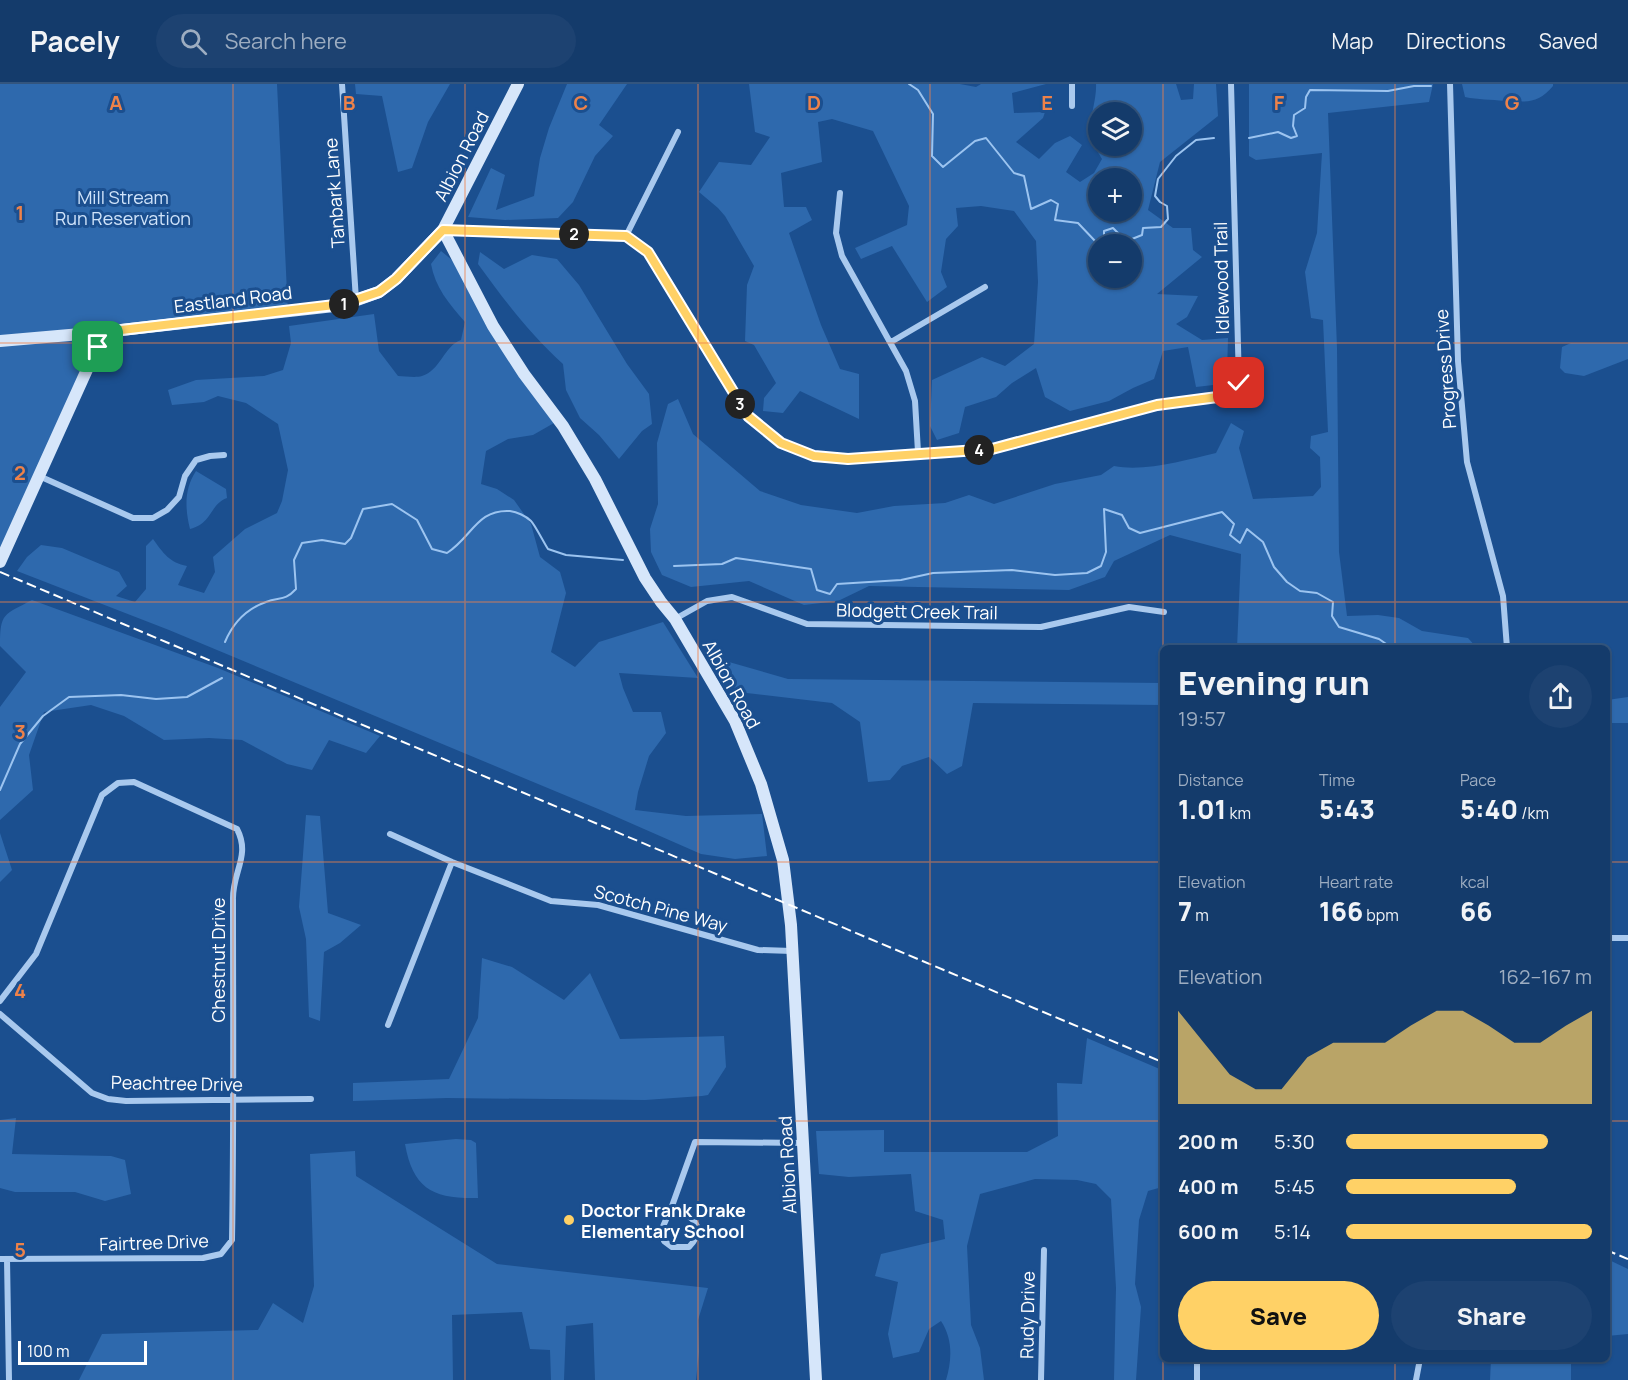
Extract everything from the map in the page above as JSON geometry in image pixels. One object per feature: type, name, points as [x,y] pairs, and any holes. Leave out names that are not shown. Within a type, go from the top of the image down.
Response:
[{"type":"street","name":"Tanbark Lane","points":[[342,84],[356,300]]},
{"type":"street","name":"Albion Road","points":[[518,84],[443,230],[493,326],[524,374],[563,426],[595,479],[645,578],[675,619],[735,720],[761,784],[783,860],[789,905],[816,1380]]},
{"type":"street","points":[[1072,84],[1072,106]]},
{"type":"street","name":"Idlewood Trail","points":[[626,236],[648,252],[748,416],[781,443],[814,456],[848,459],[992,449],[1157,405],[1225,396],[1239,383],[1231,84]]},
{"type":"street","name":"Progress Drive","points":[[1450,84],[1458,361],[1467,462],[1503,596],[1507,645]]},
{"type":"street","points":[[443,230],[626,236],[678,132]]},
{"type":"street","points":[[840,193],[836,233],[842,256],[906,371],[915,401],[918,453]]},
{"type":"street","name":"Eastland Road","points":[[0,341],[104,332],[343,304],[379,292],[396,279],[443,230]]},
{"type":"street","points":[[891,342],[986,287]]},
{"type":"street","points":[[0,562],[104,332]]},
{"type":"street","points":[[39,476],[134,518],[153,518],[167,510],[179,497],[185,476],[196,460],[224,455]]},
{"type":"street","name":"Blodgett Creek Trail","points":[[675,619],[707,601],[732,597],[807,624],[1041,627],[1129,607],[1164,612]]},
{"type":"street","name":"Chestnut Drive","points":[[0,1001],[36,954],[102,795],[118,783],[134,782],[237,829],[242,838],[244,850],[232,890],[234,1099]]},
{"type":"street","name":"Scotch Pine Way","points":[[390,834],[452,862],[551,901],[598,905],[758,950],[793,951]]},
{"type":"street","points":[[388,1025],[452,862]]},
{"type":"street","points":[[1610,938],[1628,938]]},
{"type":"street","name":"Peachtree Drive","points":[[0,1014],[92,1093],[108,1099],[126,1101],[311,1099]]},
{"type":"street","name":"Fairtree Drive","points":[[4,1259],[203,1258],[221,1254],[232,1240],[234,1099]]},
{"type":"street","points":[[672,1206],[695,1221],[698,1231],[696,1240],[689,1246],[672,1247],[664,1241],[661,1231],[695,1142],[804,1143]]},
{"type":"street","name":"Rudy Drive","points":[[1041,1380],[1044,1250]]},
{"type":"street","points":[[4,1259],[9,1380]]},
{"type":"street","points":[[1197,1362],[1197,1380]]},
{"type":"street","points":[[1416,1380],[1419,1362]]},
{"type":"green space","name":"Mill Stream Run Reservation","points":[[0,84],[277,84],[288,313],[107,332],[0,556]]},
{"type":"green space","points":[[355,84],[450,84],[428,122],[412,168],[398,172],[382,96],[356,94]]},
{"type":"green space","points":[[567,84],[627,84],[599,125],[613,136],[595,156],[573,202],[558,218],[505,220],[468,217],[491,168],[505,175],[496,210],[534,196],[540,158],[549,128]]},
{"type":"green space","points":[[749,84],[960,84],[976,87],[981,84],[1046,84],[1012,93],[1014,113],[1045,112],[1043,118],[1016,142],[1039,159],[1055,143],[1070,136],[1082,145],[1066,172],[1080,182],[1088,177],[1088,222],[1142,222],[1142,168],[1097,168],[1102,159],[1100,156],[1142,156],[1142,102],[1094,102],[1096,84],[1176,84],[1181,100],[1193,99],[1194,84],[1216,84],[1218,116],[1160,162],[1148,210],[1173,228],[1191,228],[1193,250],[1202,257],[1157,294],[1198,296],[1187,317],[1176,324],[1202,340],[1228,338],[1227,374],[1222,384],[1196,387],[1188,347],[1163,351],[1154,379],[1109,401],[1070,411],[1045,397],[1036,368],[1012,383],[996,397],[965,407],[959,433],[937,440],[930,426],[932,380],[982,357],[1005,366],[1034,344],[1038,282],[1036,241],[1014,211],[981,206],[956,208],[958,226],[946,239],[941,272],[947,287],[927,302],[892,246],[861,259],[855,248],[907,225],[909,206],[873,131],[832,119],[818,122],[822,162],[781,173],[784,207],[806,207],[812,220],[789,233],[821,325],[840,369],[859,374],[859,419],[800,391],[783,413],[763,411],[764,398],[776,383],[754,345],[745,341],[747,285],[754,266],[725,216],[699,192],[719,162],[751,165],[770,137],[755,132]]},
{"type":"green space","points":[[1249,84],[1433,84],[1429,102],[1328,113],[1337,348],[1339,552],[1347,616],[1378,615],[1399,618],[1422,631],[1468,638],[1474,645],[1237,645],[1241,554],[1170,535],[1114,561],[1105,577],[1069,590],[869,586],[838,601],[804,605],[749,581],[691,587],[662,575],[651,552],[650,529],[658,504],[657,443],[668,404],[678,399],[693,434],[760,491],[801,505],[857,513],[894,506],[945,503],[969,495],[994,504],[1055,484],[1101,475],[1114,466],[1152,466],[1216,453],[1231,423],[1244,431],[1239,448],[1253,499],[1313,496],[1321,487],[1320,457],[1310,448],[1311,436],[1328,432],[1323,320],[1311,318],[1305,272],[1317,233],[1322,153],[1256,160],[1249,156]]},
{"type":"green space","points":[[1462,84],[1553,84],[1553,86],[1537,99],[1519,102],[1465,97]]},
{"type":"green space","points":[[441,251],[452,260],[554,423],[533,435],[508,439],[486,451],[481,484],[497,489],[514,500],[531,524],[540,557],[560,572],[566,593],[551,652],[575,667],[599,642],[663,622],[698,678],[619,673],[633,712],[661,712],[666,733],[649,756],[635,810],[686,816],[762,814],[767,856],[735,859],[701,854],[169,630],[17,571],[27,557],[41,545],[62,548],[119,572],[127,586],[116,596],[135,602],[146,589],[146,546],[153,539],[171,560],[187,566],[178,585],[204,593],[215,572],[213,557],[245,529],[277,513],[282,501],[288,470],[278,424],[246,403],[218,396],[204,402],[172,405],[168,390],[196,380],[264,376],[283,370],[291,343],[289,326],[374,314],[379,351],[398,376],[416,377],[428,373],[438,364],[450,347],[461,340],[465,322],[444,295],[433,272],[431,264]]},
{"type":"green space","points":[[480,252],[504,269],[532,255],[557,259],[579,285],[627,364],[649,394],[652,424],[642,431],[619,459],[599,435],[580,418],[566,390],[563,364],[528,329],[478,264]]},
{"type":"green space","points":[[1571,343],[1628,343],[1628,359],[1584,376],[1565,373],[1560,368],[1562,347]]},
{"type":"green space","points":[[196,471],[226,489],[227,498],[217,505],[203,523],[190,529],[187,499],[189,485]]},
{"type":"green space","points":[[32,600],[218,668],[380,736],[366,753],[329,740],[312,770],[287,764],[242,740],[209,738],[164,740],[124,716],[91,705],[44,712],[29,755],[33,790],[0,820],[0,707],[26,672],[0,646],[1,627],[3,620],[10,612]]},
{"type":"green space","points":[[708,656],[788,679],[1160,683],[1160,705],[973,703],[962,766],[947,774],[929,757],[902,766],[890,780],[868,782],[860,722],[832,703],[738,692]]},
{"type":"green space","points":[[1628,697],[1628,723],[1610,723],[1610,700]]},
{"type":"green space","points":[[306,815],[320,816],[328,913],[361,925],[340,943],[324,952],[320,1021],[309,1017],[306,939],[299,907]]},
{"type":"green space","points":[[0,833],[12,870],[0,882]]},
{"type":"green space","points":[[482,958],[512,967],[564,1000],[590,973],[620,1039],[724,1036],[726,1067],[708,1095],[702,1096],[645,1100],[447,1098],[353,1101],[353,1083],[449,1079],[478,1018]]},
{"type":"green space","points":[[1087,1038],[1160,1069],[1160,1188],[1148,1191],[1139,1220],[1135,1284],[1141,1307],[1136,1380],[1114,1380],[1116,1288],[1111,1199],[1096,1184],[1077,1180],[1035,1179],[980,1194],[967,1246],[971,1325],[980,1348],[984,1380],[946,1380],[950,1350],[948,1335],[941,1321],[929,1329],[919,1352],[893,1358],[888,1334],[898,1282],[875,1276],[881,1254],[945,1239],[943,1220],[915,1211],[911,1174],[849,1177],[819,1174],[816,1131],[884,1130],[884,1152],[1027,1152],[1058,1136],[1057,1083],[1082,1084]]},
{"type":"green space","points":[[16,1118],[12,1154],[111,1156],[125,1160],[131,1194],[105,1201],[75,1192],[15,1192],[0,1188],[0,1120]]},
{"type":"green space","points":[[456,1139],[471,1140],[476,1143],[478,1198],[462,1198],[437,1193],[420,1181],[413,1172],[405,1144]]},
{"type":"green space","points":[[355,1151],[356,1176],[497,1264],[708,1288],[698,1320],[699,1352],[696,1380],[595,1380],[593,1323],[566,1326],[564,1380],[551,1380],[550,1350],[530,1349],[522,1312],[452,1315],[453,1380],[79,1380],[102,1334],[258,1330],[273,1303],[303,1323],[314,1286],[310,1154]]},
{"type":"green space","points":[[1610,1260],[1628,1269],[1628,1334],[1610,1336]]},
{"type":"green space","points":[[1491,1362],[1571,1362],[1571,1380],[1490,1380]]},
{"type":"waterway","points":[[909,84],[918,90],[933,114],[932,156],[943,167],[975,141],[986,138],[1014,173],[1024,176],[1031,209],[1051,200],[1058,204],[1055,220],[1078,223],[1096,242],[1104,242],[1104,231],[1113,228],[1123,238],[1132,239],[1142,235],[1143,228],[1161,227],[1168,219],[1167,206],[1155,196],[1158,179],[1176,156],[1196,140],[1214,138]]},
{"type":"waterway","points":[[1249,138],[1278,132],[1291,138],[1297,136],[1293,126],[1294,115],[1305,108],[1306,97],[1310,90],[1388,91],[1414,86],[1431,86]]},
{"type":"waterway","points":[[225,642],[236,623],[246,613],[266,602],[285,597],[296,589],[294,560],[302,543],[322,540],[345,544],[351,538],[363,509],[392,504],[417,520],[432,549],[447,553],[456,547],[482,519],[490,514],[510,511],[527,517],[548,549],[566,555],[623,560]]},
{"type":"waterway","points":[[674,566],[722,564],[736,558],[811,569],[817,590],[830,594],[837,584],[901,580],[933,573],[1012,570],[1055,575],[1087,573],[1101,566],[1106,552],[1104,509],[1122,515],[1129,528],[1140,533],[1222,512],[1234,524],[1230,535],[1240,543],[1247,529],[1263,542],[1274,567],[1287,582],[1300,591],[1317,593],[1333,602],[1332,616],[1339,627],[1379,639],[1388,645]]},
{"type":"waterway","points":[[0,790],[20,744],[43,716],[69,697],[121,695],[156,699],[187,697],[222,678]]},
{"type":"railway","points":[[0,572],[1160,1061]]},
{"type":"railway","points":[[1610,1252],[1628,1259]]},
{"type":"place","name":"Doctor Frank Drake Elementary School","points":[[569,1220]]},
{"type":"route","points":[[98,347],[104,332],[343,304],[379,292],[396,279],[443,230],[626,236],[648,252],[748,416],[781,443],[814,456],[848,459],[992,449],[1157,405],[1225,396],[1239,383]]}]
